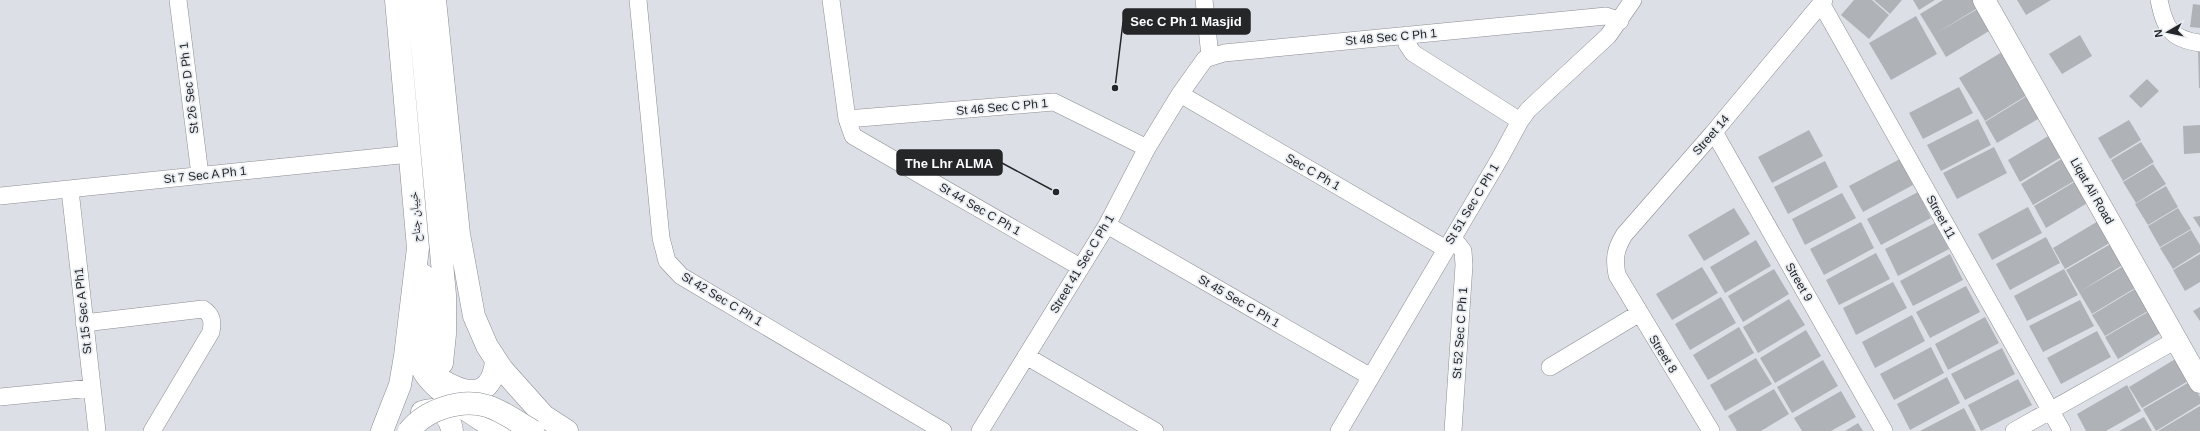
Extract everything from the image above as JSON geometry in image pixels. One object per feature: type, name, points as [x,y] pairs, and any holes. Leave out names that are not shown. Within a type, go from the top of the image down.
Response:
[{"type":"main road","name":"خیبان جناح","points":[[382,431],[400,385],[406,356],[418,248],[396,0]]},
{"type":"main road","name":"خیبان جناح","points":[[418,0],[445,288],[445,334],[435,371]]},
{"type":"main road","points":[[435,0],[459,234],[466,282],[474,316],[496,362],[522,394],[544,416],[567,431]]},
{"type":"main road","name":"Liqat Ali Road","points":[[1984,0],[2200,382]]},
{"type":"main road","points":[[418,248],[426,292],[428,314],[422,368],[435,371]]},
{"type":"main road","points":[[435,371],[438,378],[462,390],[476,391],[482,389],[491,382],[496,362]]},
{"type":"main road","points":[[435,371],[444,394],[499,431]]},
{"type":"main road","points":[[409,431],[430,413],[448,406],[468,404],[487,406],[534,431]]},
{"type":"main road","points":[[400,431],[415,416],[431,409],[439,410],[444,415],[449,421],[452,431]]},
{"type":"street","name":"St 26 Sec D Ph 1","points":[[178,0],[200,175]]},
{"type":"street","name":"St 42 Sec C Ph 1","points":[[638,0],[661,238],[666,260],[681,276],[943,431]]},
{"type":"street","name":"St 44 Sec C Ph 1","points":[[831,0],[847,119],[853,136],[1080,267]]},
{"type":"street","points":[[1180,94],[1200,64],[1210,56],[1204,0]]},
{"type":"street","name":"St 51 Sec C Ph 1","points":[[1339,431],[1520,120],[1528,110],[1608,36],[1620,21],[1633,0]]},
{"type":"street","points":[[2159,0],[2163,19],[2169,29],[2183,40],[2200,43]]},
{"type":"street","name":"Street 14","points":[[1617,276],[1614,260],[1617,247],[1624,235],[1714,132],[1822,2]]},
{"type":"street","name":"Street 11","points":[[1822,2],[2062,431]]},
{"type":"street","name":"St 48 Sec C Ph 1","points":[[1210,56],[1224,53],[1606,16],[1620,21]]},
{"type":"street","points":[[1406,35],[1407,44],[1413,52],[1520,120]]},
{"type":"street","name":"Street 41 Sec C Ph 1","points":[[980,431],[1107,224],[1147,148],[1180,94]]},
{"type":"street","name":"Sec C Ph 1","points":[[1180,94],[1449,244]]},
{"type":"street","name":"St 46 Sec C Ph 1","points":[[847,119],[1054,102],[1147,148]]},
{"type":"street","name":"Street 9","points":[[1714,132],[1884,431]]},
{"type":"street","name":"St 7 Sec A Ph 1","points":[[0,196],[410,154]]},
{"type":"street","name":"St 15 Sec A Ph1","points":[[70,190],[97,431]]},
{"type":"street","name":"St 45 Sec C Ph 1","points":[[1107,224],[1371,377]]},
{"type":"street","name":"St 52 Sec C Ph 1","points":[[1449,244],[1463,251],[1464,264],[1452,431]]},
{"type":"street","name":"Street 8","points":[[1617,276],[1638,314],[1711,431]]},
{"type":"street","points":[[84,323],[203,309],[209,313],[212,319],[211,332],[152,431]]},
{"type":"street","points":[[1550,367],[1638,314]]},
{"type":"street","points":[[2014,431],[2176,340]]},
{"type":"street","points":[[1026,356],[1155,431]]},
{"type":"street","points":[[0,397],[92,388]]},
{"type":"building","points":[[1854,0],[1872,0],[1889,15],[1869,39],[1841,15]]},
{"type":"building","points":[[1874,0],[1902,0],[1890,14]]},
{"type":"building","points":[[1913,0],[1935,0],[1919,10]]},
{"type":"building","points":[[1943,0],[1977,0],[1981,6],[1933,35],[1920,14]]},
{"type":"building","points":[[2017,0],[2051,0],[2026,15]]},
{"type":"building","points":[[2193,4],[2200,5],[2200,28],[2190,27]]},
{"type":"building","points":[[1981,7],[1994,28],[1946,57],[1933,35]]},
{"type":"building","points":[[1916,16],[1937,54],[1891,80],[1869,43]]},
{"type":"building","points":[[2080,35],[2092,56],[2062,74],[2049,54]]},
{"type":"building","points":[[2007,49],[2032,92],[1985,121],[1959,78]]},
{"type":"building","points":[[2198,49],[2200,49],[2200,88],[2199,88]]},
{"type":"building","points":[[2147,79],[2159,91],[2141,108],[2129,96]]},
{"type":"building","points":[[1959,87],[1973,113],[1923,139],[1909,113]]},
{"type":"building","points":[[2032,93],[2045,115],[1997,143],[1985,122]]},
{"type":"building","points":[[1978,119],[1991,145],[1941,171],[1927,145]]},
{"type":"building","points":[[2129,120],[2141,140],[2110,159],[2098,138]]},
{"type":"building","points":[[2200,125],[2200,153],[2184,154],[2183,126]]},
{"type":"building","points":[[1809,130],[1823,156],[1772,183],[1758,157]]},
{"type":"building","points":[[2055,132],[2068,153],[2020,182],[2008,160]]},
{"type":"building","points":[[2141,142],[2154,162],[2123,181],[2111,160]]},
{"type":"building","points":[[1994,147],[2007,173],[1957,199],[1943,173]]},
{"type":"building","points":[[2068,155],[2081,177],[2033,205],[2021,184]]},
{"type":"building","points":[[1900,159],[1913,185],[1863,212],[1849,186]]},
{"type":"building","points":[[1825,161],[1838,187],[1788,214],[1774,187]]},
{"type":"building","points":[[2153,164],[2166,184],[2136,203],[2123,182]]},
{"type":"building","points":[[2081,178],[2094,199],[2046,228],[2034,206]]},
{"type":"building","points":[[2166,186],[2178,207],[2148,225],[2135,204]]},
{"type":"building","points":[[1918,192],[1931,218],[1881,245],[1867,219]]},
{"type":"building","points":[[1842,193],[1856,218],[1805,245],[1792,219]]},
{"type":"building","points":[[2028,207],[2042,233],[1992,260],[1978,234]]},
{"type":"building","points":[[1734,208],[1750,234],[1704,261],[1688,235]]},
{"type":"building","points":[[2178,208],[2191,229],[2160,247],[2148,226]]},
{"type":"building","points":[[2200,216],[2200,228],[2193,217]]},
{"type":"building","points":[[2100,220],[2113,241],[2065,269],[2053,248]]},
{"type":"building","points":[[1861,222],[1874,248],[1824,275],[1810,249]]},
{"type":"building","points":[[1935,223],[1949,249],[1898,276],[1885,249]]},
{"type":"building","points":[[2191,230],[2200,245],[2200,252],[2173,269],[2160,248]]},
{"type":"building","points":[[2046,237],[2060,263],[2010,290],[1996,264]]},
{"type":"building","points":[[1756,240],[1771,266],[1725,293],[1710,267]]},
{"type":"building","points":[[2114,242],[2126,263],[2079,292],[2066,270]]},
{"type":"building","points":[[1876,253],[1890,279],[1839,305],[1826,280]]},
{"type":"building","points":[[1950,254],[1963,280],[1913,306],[1900,281]]},
{"type":"building","points":[[2200,254],[2200,282],[2185,291],[2173,270]]},
{"type":"building","points":[[2127,264],[2140,285],[2092,314],[2079,292]]},
{"type":"building","points":[[1702,267],[1718,293],[1672,320],[1656,294]]},
{"type":"building","points":[[1774,269],[1789,294],[1743,322],[1728,296]]},
{"type":"building","points":[[2064,269],[2078,295],[2027,321],[2014,296]]},
{"type":"building","points":[[1893,282],[1907,308],[1856,335],[1843,308]]},
{"type":"building","points":[[1966,286],[1980,312],[1930,338],[1916,312]]},
{"type":"building","points":[[2140,286],[2153,308],[2105,336],[2092,315]]},
{"type":"building","points":[[1721,297],[1736,323],[1690,350],[1675,324]]},
{"type":"building","points":[[1789,299],[1805,325],[1758,353],[1743,327]]},
{"type":"building","points":[[2080,300],[2094,326],[2043,352],[2029,326]]},
{"type":"building","points":[[2200,307],[2200,321],[2193,311]]},
{"type":"building","points":[[2153,309],[2165,330],[2118,359],[2105,337]]},
{"type":"building","points":[[1912,315],[1925,341],[1875,368],[1862,342]]},
{"type":"building","points":[[1985,317],[1999,343],[1948,370],[1935,344]]},
{"type":"building","points":[[1739,327],[1754,353],[1708,380],[1693,355]]},
{"type":"building","points":[[1806,330],[1821,356],[1775,383],[1760,358]]},
{"type":"building","points":[[2097,331],[2111,357],[2061,384],[2047,358]]},
{"type":"building","points":[[1931,347],[1944,373],[1894,400],[1880,374]]},
{"type":"building","points":[[2002,348],[2015,374],[1965,400],[1951,374]]},
{"type":"building","points":[[1756,358],[1772,384],[1725,411],[1710,385]]},
{"type":"building","points":[[2177,358],[2190,380],[2142,408],[2129,387]]},
{"type":"building","points":[[1823,360],[1838,386],[1792,413],[1777,387]]},
{"type":"building","points":[[1947,377],[1960,403],[1910,430],[1897,404]]},
{"type":"building","points":[[2018,379],[2032,405],[1981,431],[1968,405]]},
{"type":"building","points":[[2191,381],[2200,397],[2200,404],[2156,431],[2143,409]]},
{"type":"building","points":[[2127,385],[2141,411],[2106,431],[2086,431],[2077,414]]},
{"type":"building","points":[[1774,389],[1789,414],[1761,431],[1737,431],[1728,416]]},
{"type":"building","points":[[1841,391],[1856,417],[1831,431],[1802,431],[1794,418]]},
{"type":"building","points":[[2200,406],[2200,431],[2158,431]]},
{"type":"building","points":[[1964,408],[1976,431],[1920,431]]},
{"type":"building","points":[[2144,417],[2152,431],[2119,431]]},
{"type":"building","points":[[1858,423],[1863,431],[1845,431]]},
{"type":"place","name":"Sec C Ph 1 Masjid","points":[[1115,88]]},
{"type":"place","name":"The Lhr ALMA","points":[[1056,192]]}]
